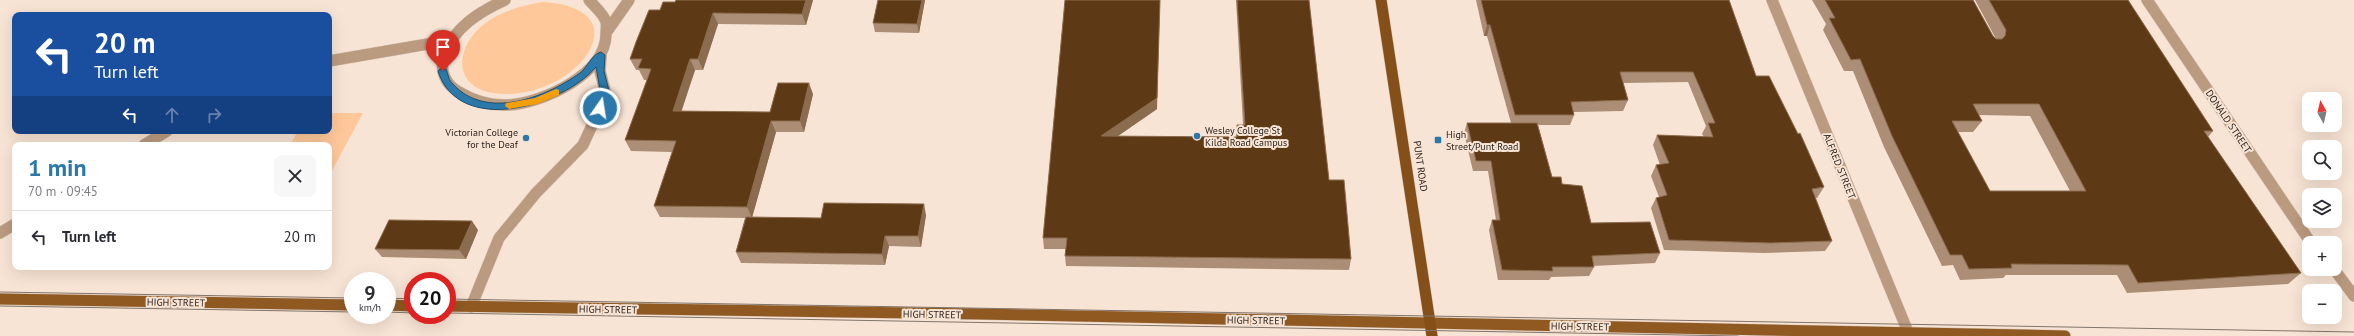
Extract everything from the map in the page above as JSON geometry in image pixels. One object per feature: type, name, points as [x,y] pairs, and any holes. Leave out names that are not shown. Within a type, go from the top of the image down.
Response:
[{"type":"highway","name":"PUNT ROAD","points":[[1381,0],[1432,336]]},
{"type":"main road","name":"HIGH STREET","points":[[0,299],[344,305]]},
{"type":"main road","name":"HIGH STREET","points":[[456,306],[1430,323],[2064,336]]},
{"type":"street","points":[[505,0],[490,6],[467,21],[450,40],[443,58],[443,71],[446,83],[460,96],[482,104],[508,106],[537,101],[563,89],[575,81],[586,73],[601,55],[605,48],[608,30],[629,0]]},
{"type":"street","points":[[588,0],[603,13],[608,30]]},
{"type":"street","name":"ALFRED STREET","points":[[1772,0],[1908,332]]},
{"type":"street","name":"DONALD STREET","points":[[2147,0],[2306,236]]},
{"type":"street","points":[[332,60],[450,40]]},
{"type":"street","points":[[471,307],[498,238],[536,192],[583,145],[606,95],[600,71],[601,55]]},
{"type":"street","points":[[149,142],[162,134]]},
{"type":"street","points":[[0,233],[12,226]]},
{"type":"street","points":[[2339,276],[2354,296]]},
{"type":"shaded area","points":[[542,2],[574,8],[590,20],[594,36],[587,54],[572,71],[549,84],[522,92],[493,93],[479,89],[470,82],[464,74],[462,64],[463,54],[475,33],[484,24],[504,12]]},
{"type":"shaded area","points":[[332,113],[363,113],[332,170],[332,142],[292,142],[296,134],[332,134]]},
{"type":"building","points":[[676,0],[806,0],[802,14],[713,13],[698,59],[690,59],[673,111],[770,112],[778,83],[809,83],[800,121],[771,121],[747,207],[654,206],[676,141],[625,140],[651,69],[638,68],[642,59],[630,59],[636,42],[649,10],[660,10],[663,2],[675,2]]},
{"type":"building","points":[[878,0],[922,0],[917,24],[873,23]]},
{"type":"building","name":"Wesley College St Kilda Road Campus","points":[[1065,0],[1160,0],[1157,98],[1101,136],[1237,137],[1237,125],[1245,125],[1237,0],[1309,0],[1329,180],[1344,180],[1351,259],[1065,256],[1067,238],[1043,238]]},
{"type":"building","points":[[1481,0],[1729,0],[1756,76],[1769,76],[1798,134],[1800,133],[1824,187],[1812,189],[1832,241],[1770,243],[1669,240],[1656,198],[1667,195],[1656,165],[1669,163],[1657,135],[1713,137],[1708,123],[1715,123],[1693,72],[1620,72],[1628,100],[1571,102],[1574,115],[1515,115],[1490,25],[1487,25]]},
{"type":"building","points":[[1825,0],[1973,0],[1993,36],[1996,39],[2002,39],[2005,36],[2006,30],[1989,0],[2128,0],[2213,131],[2204,131],[2301,273],[2138,283],[2128,265],[2011,264],[2012,268],[1969,269],[1962,255],[1950,255],[1892,136],[1860,59],[1851,60],[1829,18],[1835,18]],"holes":[[[1973,104],[2039,104],[2086,191],[1990,191],[1952,121],[1982,121]]]},
{"type":"building","points":[[1467,123],[1537,123],[1552,177],[1561,177],[1562,184],[1582,186],[1591,223],[1650,222],[1660,253],[1592,256],[1594,267],[1552,267],[1553,271],[1502,270],[1492,220],[1500,220],[1491,161],[1476,161]]},
{"type":"building","points":[[824,203],[924,204],[918,236],[885,236],[882,254],[736,252],[746,217],[821,218]]},
{"type":"building","points":[[389,220],[472,221],[459,250],[375,249]]},
{"type":"tram line","points":[[0,292],[344,298]]},
{"type":"tram line","points":[[396,298],[404,299]]},
{"type":"tram line","points":[[456,299],[2354,332]]},
{"type":"tram line","points":[[0,306],[344,312]]},
{"type":"tram line","points":[[396,312],[404,313]]},
{"type":"tram line","points":[[456,313],[1738,336]]},
{"type":"slow traffic","points":[[509,106],[537,101],[556,92]]},
{"type":"place","name":"Wesley College St Kilda Road Campus","points":[[1197,136]]},
{"type":"place","name":"Victorian College for the Deaf","points":[[526,138]]},
{"type":"place","name":"High Street/Punt Road","points":[[1438,140]]},
{"type":"route","points":[[443,71],[446,83],[460,96],[482,104],[508,106],[537,101],[563,89],[586,73],[601,55],[600,71],[606,95],[600,108]]}]
